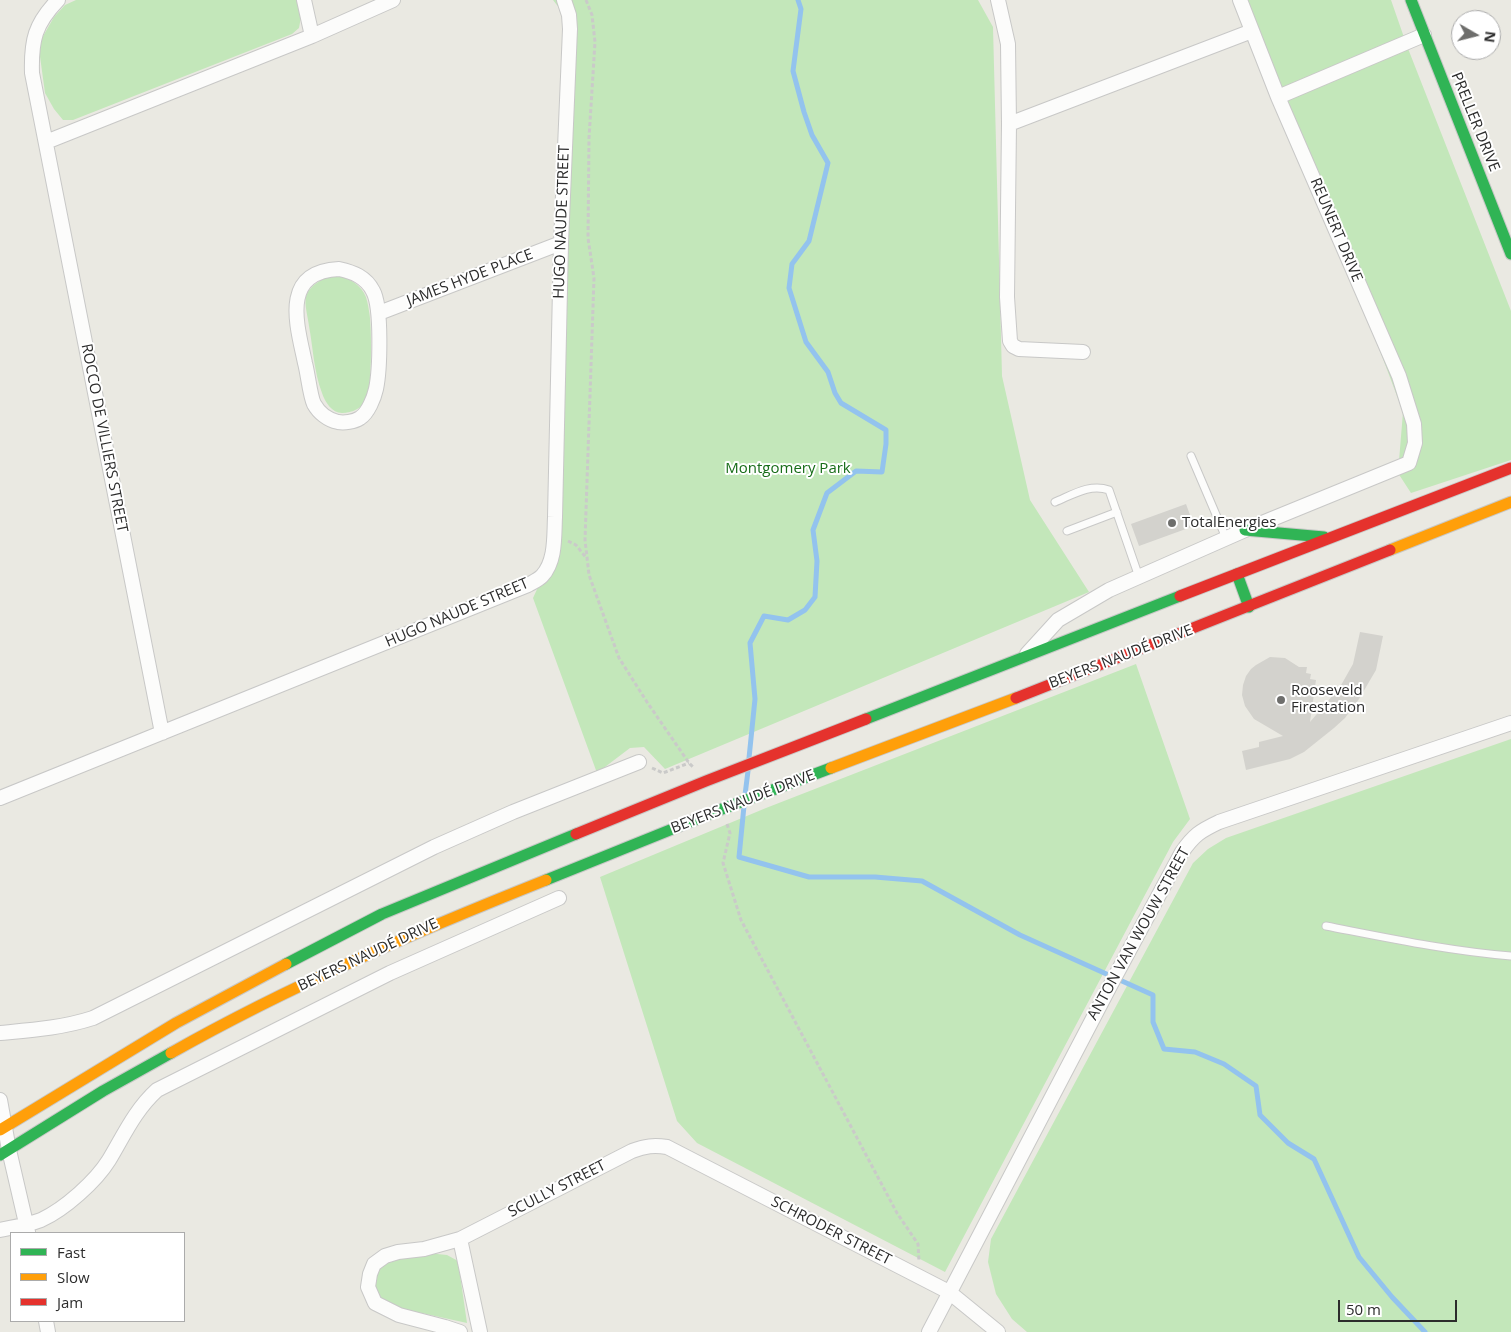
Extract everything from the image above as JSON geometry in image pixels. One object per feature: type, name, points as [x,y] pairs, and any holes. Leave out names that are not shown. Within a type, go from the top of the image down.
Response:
[{"type":"main road","name":"PRELLER DRIVE","points":[[1411,0],[1511,254]]},
{"type":"main road","name":"BEYERS NAUDÉ DRIVE","points":[[2,1128],[198,1011],[382,914],[477,873],[706,781],[1025,657],[1125,623],[1237,574],[1511,468]]},
{"type":"main road","name":"BEYERS NAUDÉ DRIVE","points":[[5,1153],[103,1091],[211,1030],[347,963],[440,922],[722,809],[998,705],[1134,647],[1249,606],[1511,502]]},
{"type":"main road","points":[[1245,530],[1329,538]]},
{"type":"main road","points":[[1237,574],[1249,606]]},
{"type":"street","name":"ROCCO DE VILLIERS STREET","points":[[58,0],[45,13],[36,29],[31,52],[32,73],[162,733]]},
{"type":"street","points":[[304,0],[312,36]]},
{"type":"street","points":[[46,142],[312,36],[393,0]]},
{"type":"street","name":"HUGO NAUDE STREET","points":[[0,798],[528,585],[541,577],[548,567],[552,556],[554,533],[561,243],[570,29],[569,14],[564,0]]},
{"type":"street","points":[[998,0],[1008,44],[1008,298],[1010,341],[1013,346],[1019,349],[1083,352]]},
{"type":"street","name":"REUNERT DRIVE","points":[[1240,0],[1278,98],[1399,376],[1414,424],[1415,443],[1409,463]]},
{"type":"street","points":[[1009,124],[1252,31]]},
{"type":"street","points":[[1278,98],[1424,35]]},
{"type":"street","points":[[1497,218],[1511,224]]},
{"type":"street","name":"JAMES HYDE PLACE","points":[[379,313],[561,243]]},
{"type":"street","points":[[339,269],[358,275],[367,282],[374,291],[379,313],[376,388],[370,404],[361,418],[352,422],[337,422],[324,416],[314,403],[296,321],[296,306],[299,292],[307,280],[314,274],[325,270],[339,269]]},
{"type":"street","name":"BEYERS NAUDÉ DRIVE","points":[[1025,657],[1058,620],[1109,590],[1226,538],[1409,463]]},
{"type":"street","name":"ANTON VAN WOUW STREET","points":[[929,1332],[1110,986],[1182,852],[1194,837],[1206,828],[1219,822],[1511,723]]},
{"type":"street","points":[[0,1033],[52,1028],[92,1018],[434,847],[513,812],[639,762]]},
{"type":"street","name":"BEYERS NAUDÉ DRIVE","points":[[0,1230],[27,1229],[60,1208],[91,1183],[108,1162],[137,1112],[157,1090],[390,973],[559,898]]},
{"type":"street","points":[[0,1100],[5,1153],[27,1229]]},
{"type":"street","name":"SCHRODER STREET","points":[[655,1145],[668,1147],[949,1292],[998,1332]]},
{"type":"street","name":"SCULLY STREET","points":[[460,1332],[445,1326],[398,1316],[375,1303],[368,1287],[374,1264],[385,1256],[398,1252],[424,1249],[460,1239],[632,1151],[643,1146],[655,1145]]},
{"type":"street","points":[[460,1239],[480,1332]]},
{"type":"lane","points":[[1191,456],[1226,538]]},
{"type":"lane","points":[[1055,502],[1092,487],[1109,490],[1139,576]]},
{"type":"lane","points":[[1067,532],[1117,512]]},
{"type":"lane","points":[[1326,926],[1418,944],[1483,954],[1511,956]]},
{"type":"path","points":[[586,0],[592,15],[596,42],[589,138],[588,238],[594,278],[585,540],[589,575],[619,658],[689,763],[706,781]]},
{"type":"path","points":[[554,533],[576,545],[588,560]]},
{"type":"path","points":[[639,762],[663,772],[689,763]]},
{"type":"path","points":[[722,809],[730,833],[723,863],[741,920],[897,1213],[918,1244],[920,1277]]},
{"type":"green space","points":[[76,0],[296,0],[300,6],[301,17],[299,28],[292,34],[73,120],[63,120],[45,93],[39,49],[42,38],[54,17],[65,5]]},
{"type":"green space","name":"Montgomery Park","points":[[553,0],[978,0],[993,27],[1002,376],[1030,500],[1089,592],[665,769],[644,747],[630,748],[597,773],[533,598],[557,546],[573,26]]},
{"type":"green space","points":[[1246,0],[1391,0],[1407,46],[1511,311],[1511,460],[1411,493],[1398,473],[1403,412]]},
{"type":"green space","points":[[332,275],[350,280],[358,285],[367,299],[370,318],[371,356],[369,392],[363,405],[346,413],[338,413],[332,409],[322,393],[315,368],[306,307],[306,296],[310,289]]},
{"type":"green space","points":[[1136,664],[1190,819],[1173,842],[945,1272],[697,1143],[677,1121],[600,877],[766,808]]},
{"type":"green space","points":[[1511,739],[1511,1332],[1027,1332],[1012,1319],[996,1294],[988,1262],[991,1239],[1193,863],[1208,849],[1226,838]]},
{"type":"green space","points":[[417,1252],[447,1255],[458,1261],[467,1323],[394,1307],[382,1302],[376,1289],[376,1276],[382,1264]]},
{"type":"building","points":[[1186,504],[1194,526],[1139,546],[1131,524]]},
{"type":"building","name":"Rooseveld Firestation","points":[[1360,632],[1383,636],[1376,670],[1345,718],[1304,752],[1290,759],[1246,770],[1242,751],[1259,747],[1259,742],[1283,736],[1254,719],[1245,706],[1242,695],[1243,685],[1251,669],[1270,657],[1285,658],[1299,667],[1307,667],[1306,673],[1311,674],[1310,679],[1316,680],[1310,722],[1340,687],[1353,664]]},
{"type":"waterway","points":[[749,758],[755,699],[750,643],[764,616],[788,620],[805,610],[815,597],[817,561],[813,530],[827,493],[856,471],[882,472],[886,444],[886,430],[841,403],[835,393],[828,372],[806,342],[789,288],[792,264],[809,241],[828,163],[812,135],[793,71],[801,9],[798,0]]},
{"type":"waterway","points":[[745,795],[748,771]]},
{"type":"waterway","points":[[744,806],[739,857],[809,877],[875,877],[922,881],[1020,935],[1153,995],[1153,1022],[1164,1049],[1195,1052],[1224,1064],[1256,1086],[1260,1115],[1288,1143],[1314,1159],[1359,1257],[1392,1297],[1425,1332]]},
{"type":"traffic: fast","points":[[1411,0],[1511,254]]},
{"type":"traffic: fast","points":[[1245,530],[1324,537]]},
{"type":"traffic: fast","points":[[1237,574],[1249,607]]},
{"type":"traffic: fast","points":[[866,719],[1180,596]]},
{"type":"traffic: fast","points":[[546,880],[722,809],[831,768]]},
{"type":"traffic: fast","points":[[286,964],[382,914],[576,834]]},
{"type":"traffic: fast","points":[[0,1155],[103,1091],[171,1053]]},
{"type":"traffic: slow","points":[[1390,550],[1511,502]]},
{"type":"traffic: slow","points":[[831,768],[1016,698]]},
{"type":"traffic: slow","points":[[171,1053],[262,1004],[356,960],[546,880]]},
{"type":"traffic: slow","points":[[0,1130],[176,1023],[286,964]]},
{"type":"traffic: jam","points":[[1180,596],[1511,468]]},
{"type":"traffic: jam","points":[[1016,698],[1390,550]]},
{"type":"traffic: jam","points":[[576,834],[866,719]]},
{"type":"place","name":"TotalEnergies","points":[[1172,523]]},
{"type":"place","name":"Rooseveld Firestation","points":[[1281,700]]}]
